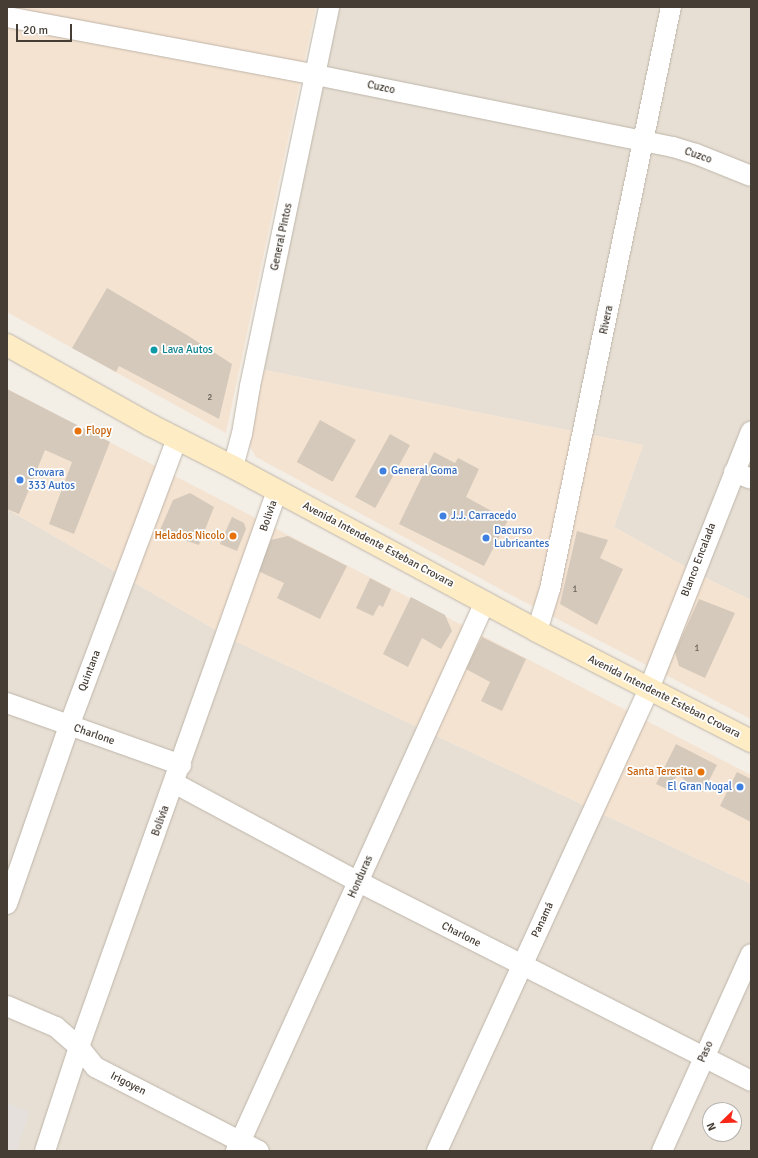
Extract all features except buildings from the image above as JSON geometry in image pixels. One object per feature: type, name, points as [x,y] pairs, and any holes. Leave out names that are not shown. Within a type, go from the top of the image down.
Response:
[{"type":"main road","name":"Avenida Intendente Esteban Crovara","points":[[7,345],[177,439],[233,467],[537,631],[751,741]]},
{"type":"street","name":"General Pintos","points":[[233,467],[242,434],[250,386],[329,7]]},
{"type":"street","name":"Rivera","points":[[537,631],[550,589],[671,7]]},
{"type":"street","name":"Cuzco","points":[[7,18],[316,75],[643,142],[696,154],[751,176]]},
{"type":"street","name":"Blanco Encalada","points":[[649,689],[743,475],[751,431]]},
{"type":"street","name":"Quintana","points":[[7,904],[69,726],[177,439]]},
{"type":"street","name":"Bolivia","points":[[45,1151],[79,1047],[181,765],[277,491]]},
{"type":"street","name":"Honduras","points":[[238,1146],[485,602]]},
{"type":"street","name":"Panamá","points":[[437,1151],[649,689]]},
{"type":"street","name":"Charlone","points":[[7,703],[181,765]]},
{"type":"street","name":"Charlone","points":[[174,783],[359,882],[751,1081]]},
{"type":"street","name":"Paso","points":[[662,1151],[751,954]]},
{"type":"street","name":"Irigoyen","points":[[7,1006],[56,1028],[79,1047],[95,1067],[238,1146],[259,1151]]},
{"type":"shaded area","points":[[7,7],[316,7],[226,433],[7,312]]},
{"type":"shaded area","points":[[337,7],[751,7],[751,600],[704,577],[614,527],[643,445],[264,370],[322,75]]},
{"type":"shaded area","points":[[264,370],[643,445],[614,527],[704,577],[751,600],[751,719],[517,598],[256,457],[248,443]]},
{"type":"shaded area","points":[[7,389],[751,775],[751,884],[235,641],[7,509]]},
{"type":"shaded area","points":[[7,509],[235,641],[751,884],[751,1151],[7,1151]]},
{"type":"shaded area","points":[[7,1103],[30,1111],[17,1151],[7,1151]]},
{"type":"place","name":"Lava Autos","points":[[154,350]]},
{"type":"place","name":"Flopy","points":[[78,431]]},
{"type":"place","name":"General Goma","points":[[383,471]]},
{"type":"place","name":"Crovara 333 Autos","points":[[20,480]]},
{"type":"place","name":"J.J. Carracedo","points":[[443,516]]},
{"type":"place","name":"Helados Nicolo","points":[[233,536]]},
{"type":"place","name":"Dacurso Lubricantes","points":[[486,538]]},
{"type":"place","name":"Santa Teresita","points":[[701,772]]},
{"type":"place","name":"El Gran Nogal","points":[[740,787]]}]
